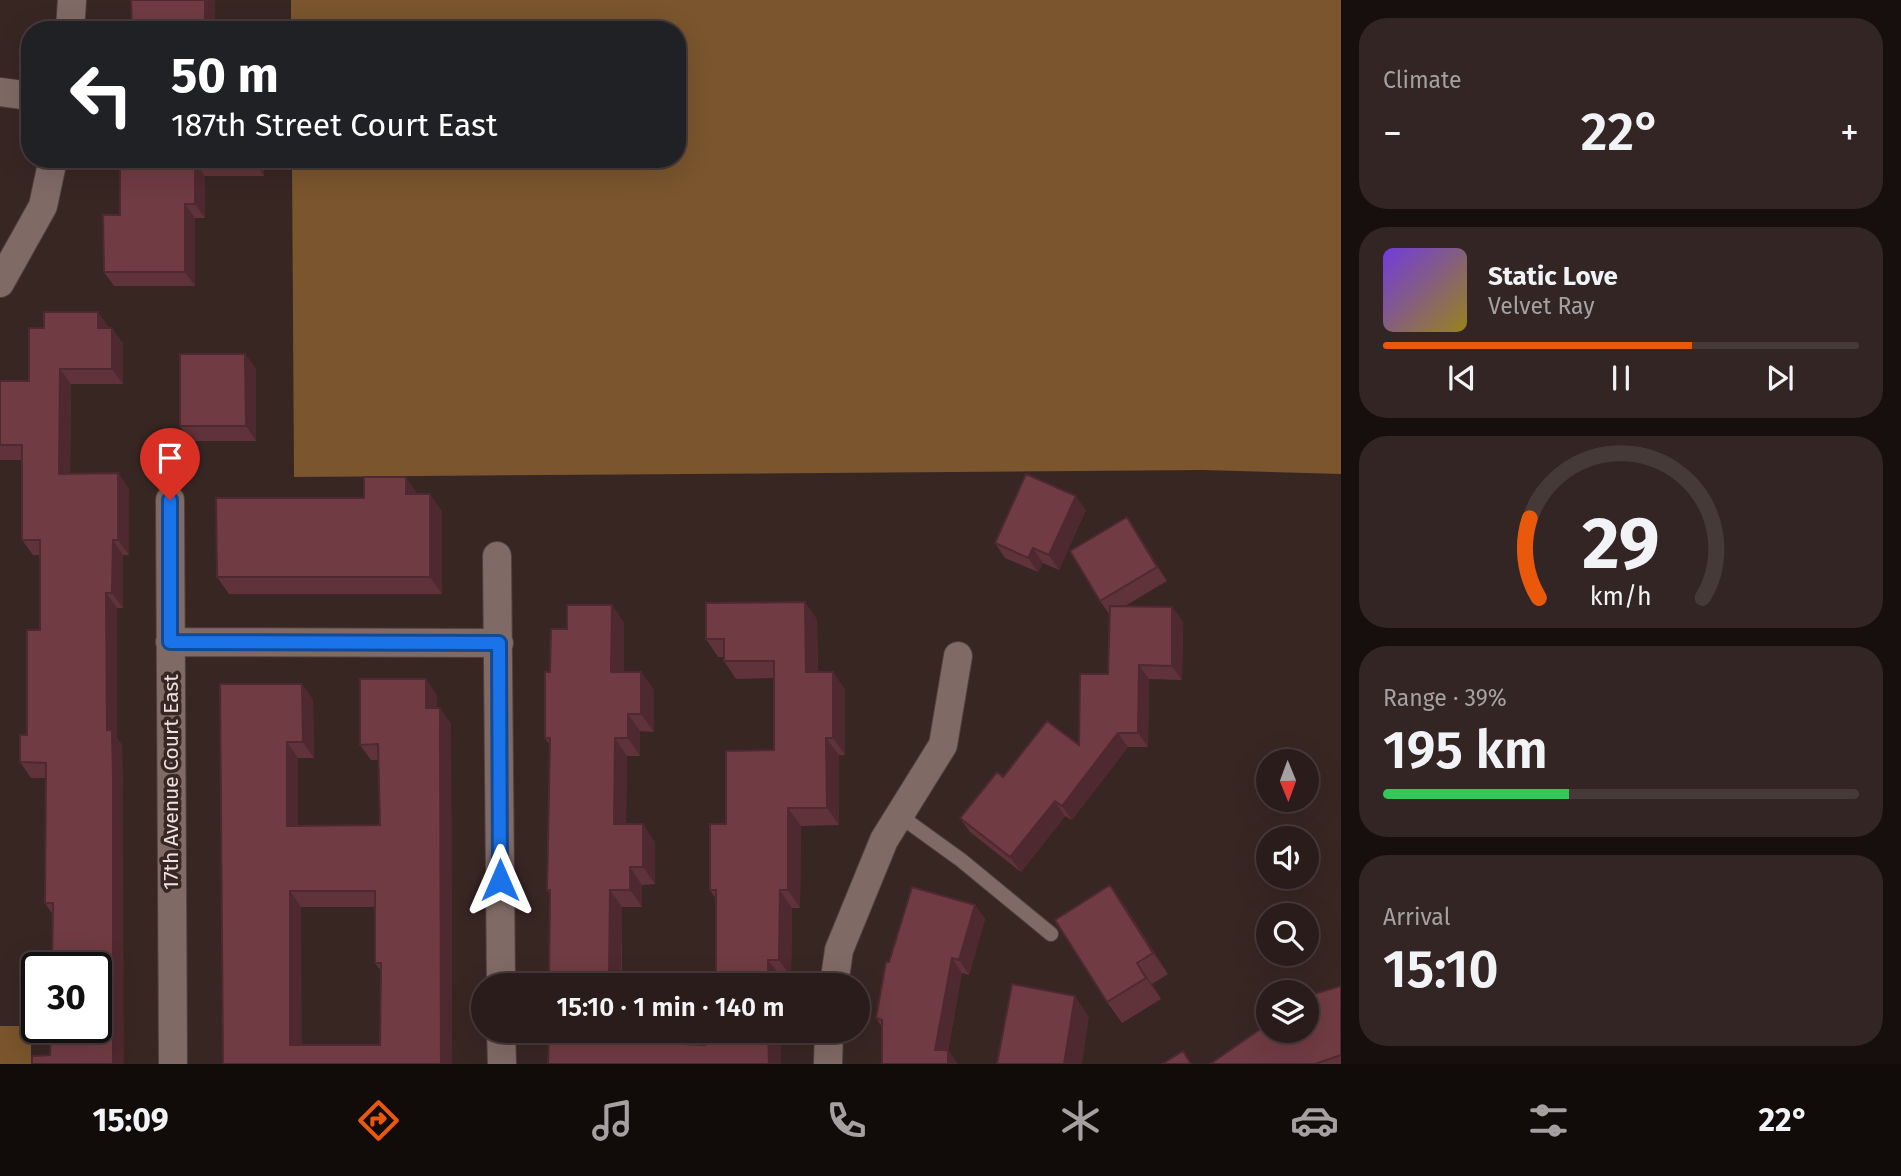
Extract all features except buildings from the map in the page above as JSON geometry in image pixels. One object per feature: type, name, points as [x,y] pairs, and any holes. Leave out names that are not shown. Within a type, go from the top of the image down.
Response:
[{"type":"street","points":[[71,21],[72,0]]},
{"type":"street","points":[[0,92],[21,95]]},
{"type":"street","points":[[0,283],[43,206],[51,168]]},
{"type":"street","name":"17th Avenue Court East","points":[[170,500],[173,1064]]},
{"type":"street","points":[[497,556],[501,973]]},
{"type":"street","points":[[170,642],[499,643]]},
{"type":"street","points":[[836,973],[839,950],[884,840],[943,745],[958,656]]},
{"type":"street","points":[[501,1043],[502,1064]]},
{"type":"street","points":[[828,1064],[829,1043]]},
{"type":"lane","points":[[900,816],[961,860],[1051,934]]},
{"type":"shaded area","points":[[291,0],[1341,0],[1341,474],[1203,470],[294,477],[292,168],[686,168],[686,21],[291,21]]},
{"type":"shaded area","points":[[0,1026],[21,1026],[21,1043],[31,1043],[31,1064],[0,1064]]},
{"type":"route","points":[[170,500],[170,642],[499,643],[500,880]]}]
